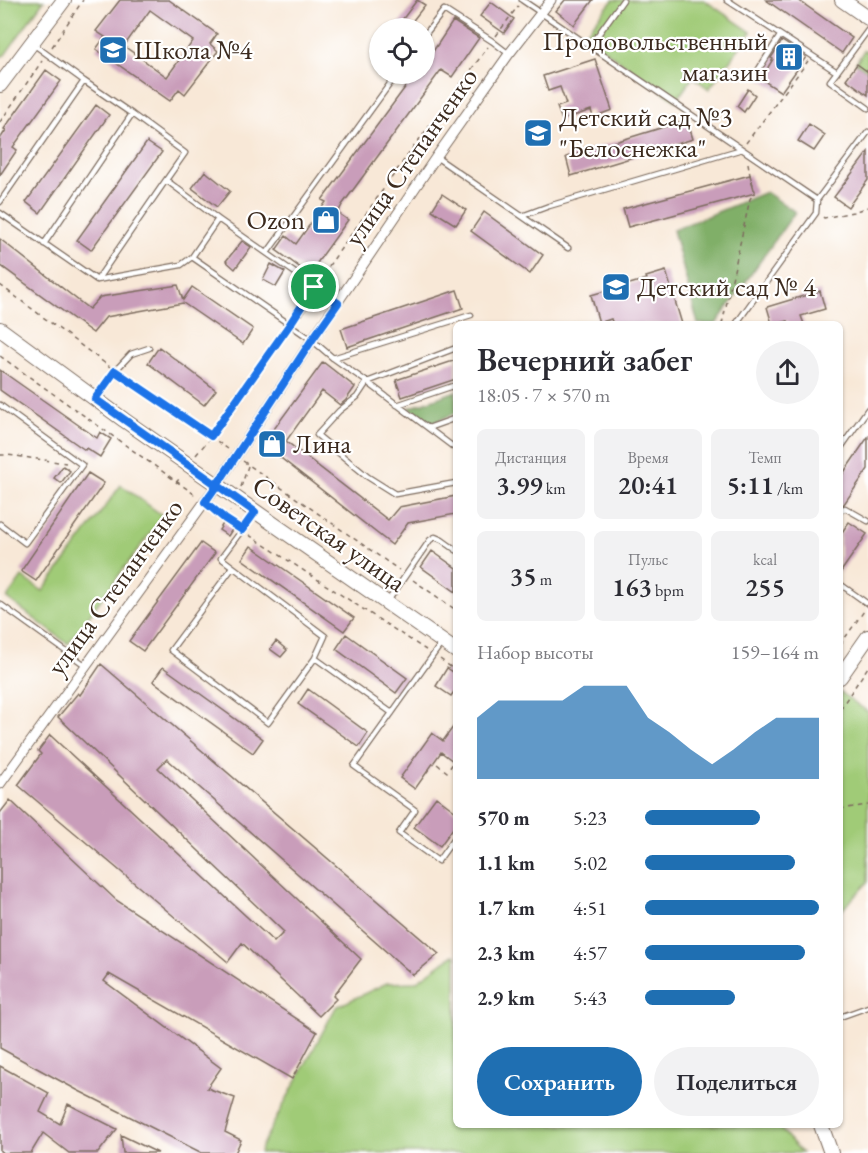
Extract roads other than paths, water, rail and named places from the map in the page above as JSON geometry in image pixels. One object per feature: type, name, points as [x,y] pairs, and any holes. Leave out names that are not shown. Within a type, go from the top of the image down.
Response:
[{"type":"street","points":[[0,85],[5,69],[31,42],[64,0]]},
{"type":"street","name":"улица Степанченко","points":[[0,784],[217,485],[436,157],[509,54],[551,0]]},
{"type":"street","points":[[843,0],[868,18]]},
{"type":"street","name":"Советская улица","points":[[0,329],[95,399],[453,649]]},
{"type":"street","points":[[843,672],[868,637]]},
{"type":"street","points":[[822,1128],[831,1153]]},
{"type":"lane","points":[[522,0],[817,200]]},
{"type":"lane","points":[[595,39],[623,0]]},
{"type":"lane","points":[[727,0],[837,72]]},
{"type":"lane","points":[[435,22],[444,10],[509,54]]},
{"type":"lane","points":[[868,30],[830,81],[868,108]]},
{"type":"lane","points":[[759,69],[780,36]]},
{"type":"lane","points":[[31,42],[185,153],[97,280]]},
{"type":"lane","points":[[0,202],[84,81]]},
{"type":"lane","points":[[267,253],[390,84]]},
{"type":"lane","points":[[44,244],[132,114]]},
{"type":"lane","points":[[738,321],[816,213],[817,200],[868,132]]},
{"type":"lane","points":[[522,216],[742,149]]},
{"type":"lane","points":[[436,157],[568,248]]},
{"type":"lane","points":[[166,180],[338,303]]},
{"type":"lane","points":[[0,213],[97,280],[181,265],[192,257],[218,219]]},
{"type":"lane","points":[[192,257],[290,324],[453,447]]},
{"type":"lane","points":[[333,358],[471,315]]},
{"type":"lane","points":[[95,399],[115,371],[131,354],[149,348]]},
{"type":"lane","points":[[453,349],[367,382],[357,398],[339,411],[317,435],[368,477],[395,494],[453,484]]},
{"type":"lane","points":[[397,405],[453,386]]},
{"type":"lane","points":[[0,405],[82,465],[25,543],[0,524]]},
{"type":"lane","points":[[843,445],[868,409]]},
{"type":"lane","points":[[428,428],[453,419]]},
{"type":"lane","points":[[843,509],[845,508],[868,521]]},
{"type":"lane","points":[[233,567],[171,650],[268,723],[315,658],[325,636],[233,567],[221,558],[255,512]]},
{"type":"lane","points":[[386,603],[430,540],[435,537],[453,547]]},
{"type":"lane","points":[[843,586],[868,604]]},
{"type":"lane","points":[[0,604],[85,665]]},
{"type":"lane","points":[[442,642],[354,766],[415,810],[399,833],[438,861],[453,840]]},
{"type":"lane","points":[[315,658],[392,713]]},
{"type":"lane","points":[[843,1016],[868,1007]]},
{"type":"place","name":"Школа №4","points":[[113,50]]},
{"type":"place","name":"Продовольственный магазин","points":[[789,57]]},
{"type":"place","name":"Детский сад №3 \"Белоснежка\"","points":[[538,133]]},
{"type":"place","name":"Ozon","points":[[326,220]]},
{"type":"place","name":"Детский сад № 4","points":[[616,287]]},
{"type":"place","name":"Лина","points":[[272,444]]}]
